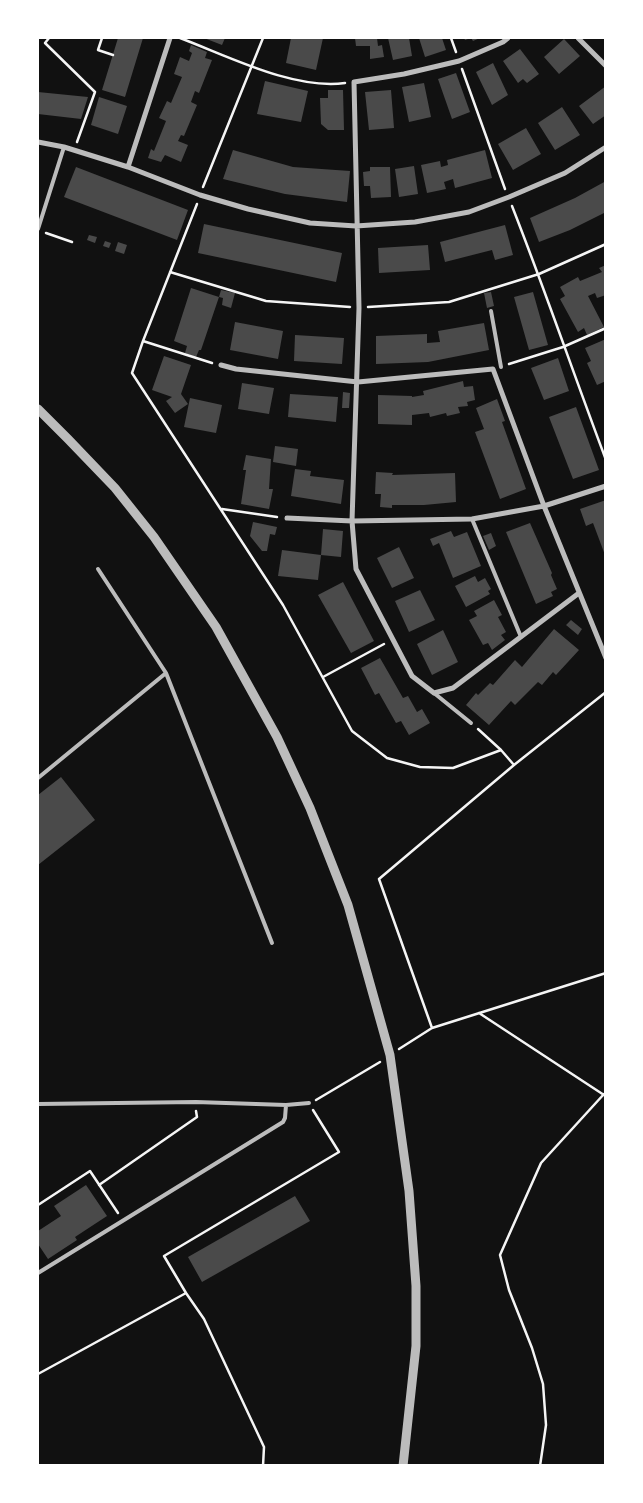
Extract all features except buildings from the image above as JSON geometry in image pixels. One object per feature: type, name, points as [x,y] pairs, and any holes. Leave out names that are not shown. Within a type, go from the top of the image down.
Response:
[{"type":"street","points":[[128,167],[170,38]]},
{"type":"street","points":[[508,38],[459,61],[404,74],[354,82],[359,308],[352,521],[356,569],[412,676],[434,693],[453,688],[578,593]]},
{"type":"street","points":[[578,38],[606,66]]},
{"type":"street","points":[[38,142],[64,147],[128,167],[200,195],[248,209],[310,223],[356,226],[415,222],[470,212],[509,198],[565,173],[606,147]]},
{"type":"street","points":[[221,365],[236,369],[358,382],[493,370],[578,593],[606,658]]},
{"type":"street","points":[[38,409],[115,488],[154,537],[216,627],[277,737],[310,808],[348,905],[390,1055],[409,1190],[416,1286],[416,1346],[403,1466]]},
{"type":"street","points":[[287,518],[352,521],[472,519],[544,506],[606,486]]},
{"type":"lane","points":[[38,230],[64,147]]},
{"type":"lane","points":[[491,311],[501,367]]},
{"type":"lane","points":[[472,519],[521,637]]},
{"type":"lane","points":[[98,569],[166,673],[272,944]]},
{"type":"lane","points":[[38,778],[166,673]]},
{"type":"lane","points":[[434,693],[471,723]]},
{"type":"lane","points":[[38,1104],[196,1102],[309,1104]]},
{"type":"lane","points":[[38,1273],[282,1122],[285,1118],[286,1105]]},
{"type":"path","points":[[48,38],[45,43],[95,92],[74,150]]},
{"type":"path","points":[[102,38],[98,50],[113,55]]},
{"type":"path","points":[[180,38],[305,83],[332,85],[354,82]]},
{"type":"path","points":[[263,38],[132,373],[283,605],[352,731],[387,758],[420,767],[453,768],[501,750]]},
{"type":"path","points":[[451,38],[606,460]]},
{"type":"path","points":[[38,230],[72,242]]},
{"type":"path","points":[[170,272],[266,301],[359,308],[449,302],[539,274],[606,244]]},
{"type":"path","points":[[501,367],[563,346],[606,328]]},
{"type":"path","points":[[143,341],[221,365]]},
{"type":"path","points":[[222,509],[287,518]]},
{"type":"path","points":[[323,677],[392,640]]},
{"type":"path","points":[[432,1028],[379,879],[606,692]]},
{"type":"path","points":[[471,723],[501,750],[514,766]]},
{"type":"path","points":[[263,1466],[264,1447],[204,1319],[164,1256],[339,1152],[309,1104],[432,1028],[606,974]]},
{"type":"path","points":[[478,1013],[605,1095],[541,1163],[500,1255],[509,1290],[532,1348],[543,1384],[546,1425],[540,1466]]},
{"type":"path","points":[[98,1184],[197,1117],[196,1102]]},
{"type":"path","points":[[38,1205],[90,1171],[122,1220]]},
{"type":"path","points":[[38,1374],[186,1293]]}]
